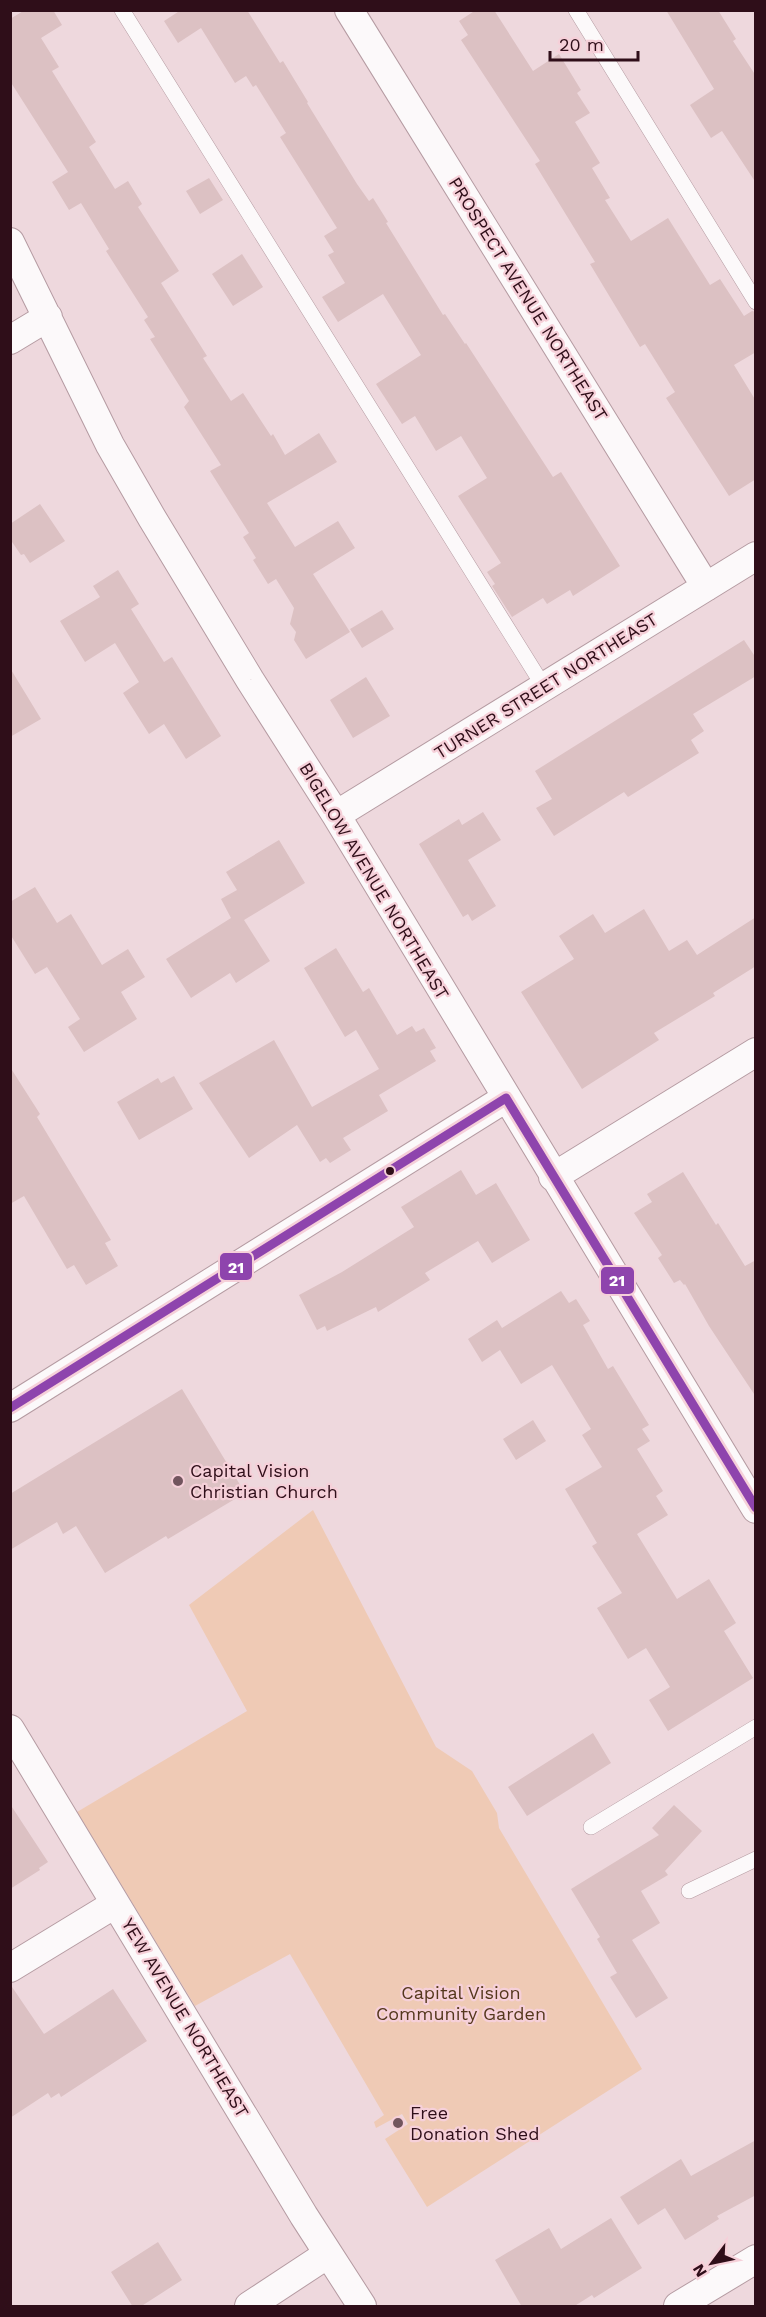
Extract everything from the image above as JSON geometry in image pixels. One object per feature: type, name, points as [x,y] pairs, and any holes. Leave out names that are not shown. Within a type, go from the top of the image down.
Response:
[{"type":"street","name":"PROSPECT AVENUE NORTHEAST","points":[[349,10],[706,587]]},
{"type":"street","name":"BIGELOW AVENUE NORTHEAST","points":[[10,242],[110,445],[152,518],[250,680],[336,815],[756,1509]]},
{"type":"street","points":[[10,340],[48,317]]},
{"type":"street","name":"TURNER STREET NORTHEAST","points":[[336,815],[756,556]]},
{"type":"street","points":[[553,1177],[756,1052]]},
{"type":"street","points":[[10,1408],[506,1098]]},
{"type":"street","name":"YEW AVENUE NORTHEAST","points":[[10,1729],[362,2307]]},
{"type":"street","points":[[10,1968],[116,1904]]},
{"type":"street","points":[[249,2307],[328,2254]]},
{"type":"street","points":[[678,2307],[756,2259]]},
{"type":"lane","points":[[122,10],[544,687]]},
{"type":"lane","points":[[576,10],[756,302]]},
{"type":"lane","points":[[591,1827],[756,1727]]},
{"type":"lane","points":[[689,1891],[756,1859]]},
{"type":"green space","name":"Capital Vision Community Garden","points":[[313,1510],[436,1747],[472,1771],[497,1813],[499,1828],[642,2069],[427,2207],[385,2139],[408,2124],[402,2114],[376,2128],[374,2122],[384,2115],[290,1954],[195,2006],[77,1812],[247,1711],[189,1605]]},
{"type":"building","points":[[25,10],[53,10],[62,25],[41,38],[59,67],[52,71],[96,142],[89,147],[115,189],[128,181],[142,204],[138,207],[179,271],[161,283],[207,356],[203,358],[231,401],[243,393],[271,436],[273,434],[285,455],[319,433],[337,462],[267,503],[295,547],[338,521],[355,548],[313,574],[350,632],[306,659],[294,640],[296,632],[290,624],[294,608],[276,579],[268,584],[253,560],[256,558],[243,537],[249,533],[210,471],[221,465],[184,407],[189,401],[150,339],[155,337],[144,320],[148,317],[106,251],[109,249],[81,203],[69,210],[52,182],[68,172],[10,81],[10,19]]},
{"type":"building","points":[[181,10],[247,10],[280,63],[283,61],[357,184],[369,201],[373,198],[443,315],[445,314],[466,343],[553,477],[561,472],[620,566],[573,596],[570,590],[547,604],[543,598],[512,617],[492,586],[495,584],[487,572],[501,563],[458,496],[487,478],[461,436],[436,451],[415,416],[402,424],[376,384],[421,355],[383,294],[338,322],[322,297],[345,283],[328,255],[334,252],[324,236],[337,228],[280,137],[286,133],[256,85],[253,87],[246,76],[235,83],[201,28],[178,43],[164,21]]},
{"type":"building","points":[[476,10],[494,10],[533,71],[559,54],[581,90],[577,93],[590,113],[575,122],[600,163],[592,168],[610,198],[605,200],[631,241],[668,218],[710,285],[720,279],[744,316],[752,311],[756,312],[756,352],[734,365],[756,401],[756,479],[729,496],[666,398],[675,392],[645,344],[640,347],[590,264],[595,262],[535,164],[540,161],[461,40],[468,35],[459,21]]},
{"type":"building","points":[[666,10],[718,10],[736,39],[733,41],[756,76],[756,183],[722,131],[711,138],[690,105],[714,89]]},
{"type":"building","points":[[209,178],[223,200],[200,214],[186,191]]},
{"type":"building","points":[[242,254],[263,287],[233,306],[212,274]]},
{"type":"building","points":[[40,504],[65,541],[30,563],[10,539],[10,524]]},
{"type":"building","points":[[118,570],[139,604],[131,609],[164,662],[172,657],[221,736],[186,759],[164,724],[149,734],[123,693],[139,682],[115,643],[85,662],[60,621],[100,597],[93,586]]},
{"type":"building","points":[[382,610],[394,629],[362,648],[350,629]]},
{"type":"building","points":[[744,640],[756,658],[756,676],[693,714],[704,731],[691,740],[699,753],[628,797],[624,792],[554,836],[536,808],[552,799],[535,771]]},
{"type":"building","points":[[10,668],[41,719],[10,737]]},
{"type":"building","points":[[366,677],[390,716],[353,738],[330,700]]},
{"type":"building","points":[[483,812],[501,840],[468,860],[496,906],[472,921],[468,914],[463,917],[419,844],[459,819],[462,825]]},
{"type":"building","points":[[279,840],[305,883],[244,920],[270,961],[236,983],[230,973],[191,998],[166,959],[231,918],[221,899],[237,890],[226,872]]},
{"type":"building","points":[[35,887],[57,923],[71,914],[102,965],[128,949],[145,977],[121,992],[137,1019],[84,1052],[68,1027],[80,1019],[47,967],[35,974],[10,934],[10,902]]},
{"type":"building","points":[[644,909],[669,951],[687,940],[697,955],[756,917],[756,966],[713,993],[715,996],[654,1033],[659,1040],[582,1089],[521,992],[574,959],[559,936],[593,914],[605,933]]},
{"type":"building","points":[[336,948],[363,992],[369,988],[397,1035],[412,1026],[416,1032],[424,1028],[436,1048],[430,1051],[436,1061],[379,1095],[388,1111],[343,1138],[351,1150],[330,1163],[326,1158],[320,1162],[297,1125],[249,1158],[199,1083],[274,1040],[312,1107],[379,1069],[356,1030],[345,1037],[304,968]]},
{"type":"building","points":[[10,1067],[40,1114],[37,1117],[111,1240],[105,1243],[118,1266],[86,1285],[74,1265],[67,1269],[24,1196],[10,1204]]},
{"type":"building","points":[[174,1076],[193,1109],[139,1140],[117,1102],[158,1078],[161,1083]]},
{"type":"building","points":[[461,1170],[476,1195],[496,1183],[530,1240],[492,1263],[478,1241],[425,1273],[430,1280],[378,1312],[376,1307],[327,1331],[325,1326],[317,1330],[299,1295],[342,1272],[414,1227],[401,1207]]},
{"type":"building","points":[[683,1172],[745,1266],[756,1260],[756,1397],[709,1326],[685,1284],[680,1280],[674,1283],[658,1258],[662,1255],[634,1213],[652,1202],[647,1194]]},
{"type":"building","points":[[561,1291],[569,1303],[576,1299],[590,1321],[583,1325],[608,1369],[613,1366],[649,1425],[642,1429],[650,1441],[637,1449],[663,1491],[656,1496],[668,1515],[637,1534],[677,1599],[709,1579],[736,1623],[724,1631],[753,1678],[668,1731],[649,1700],[670,1687],[646,1648],[628,1659],[597,1608],[622,1593],[592,1546],[597,1543],[565,1489],[602,1467],[582,1435],[591,1429],[552,1365],[521,1384],[500,1350],[482,1362],[468,1339],[497,1320],[502,1328]]},
{"type":"building","name":"Capital Vision Christian Church","points":[[182,1389],[245,1493],[168,1539],[166,1536],[105,1573],[76,1526],[63,1534],[57,1522],[10,1550],[10,1494]]},
{"type":"building","points":[[533,1420],[546,1441],[516,1460],[503,1439]]},
{"type":"building","points":[[593,1733],[611,1763],[527,1816],[508,1787]]},
{"type":"building","points":[[10,1804],[48,1862],[39,1868],[40,1870],[10,1889]]},
{"type":"building","points":[[674,1805],[702,1831],[665,1871],[668,1875],[641,1891],[660,1923],[632,1940],[668,1998],[636,2018],[610,1977],[617,1973],[597,1939],[600,1937],[571,1889],[659,1835],[652,1828]]},
{"type":"building","points":[[10,1984],[44,2034],[113,1989],[147,2041],[61,2097],[59,2093],[51,2098],[48,2093],[10,2118]]},
{"type":"building","points":[[756,2140],[756,2195],[717,2216],[719,2219],[685,2240],[665,2208],[638,2225],[620,2197],[681,2159],[691,2176]]},
{"type":"building","points":[[611,2218],[642,2268],[594,2298],[592,2295],[573,2307],[522,2307],[495,2260],[549,2228],[561,2249]]},
{"type":"building","points":[[158,2242],[182,2280],[140,2307],[133,2307],[111,2272]]},
{"type":"transit line","name":"21","points":[[10,1408],[506,1098],[756,1508]]},
{"type":"place","name":"Capital Vision Christian Church","points":[[178,1481]]},
{"type":"place","name":"Free Donation Shed","points":[[398,2123]]}]
